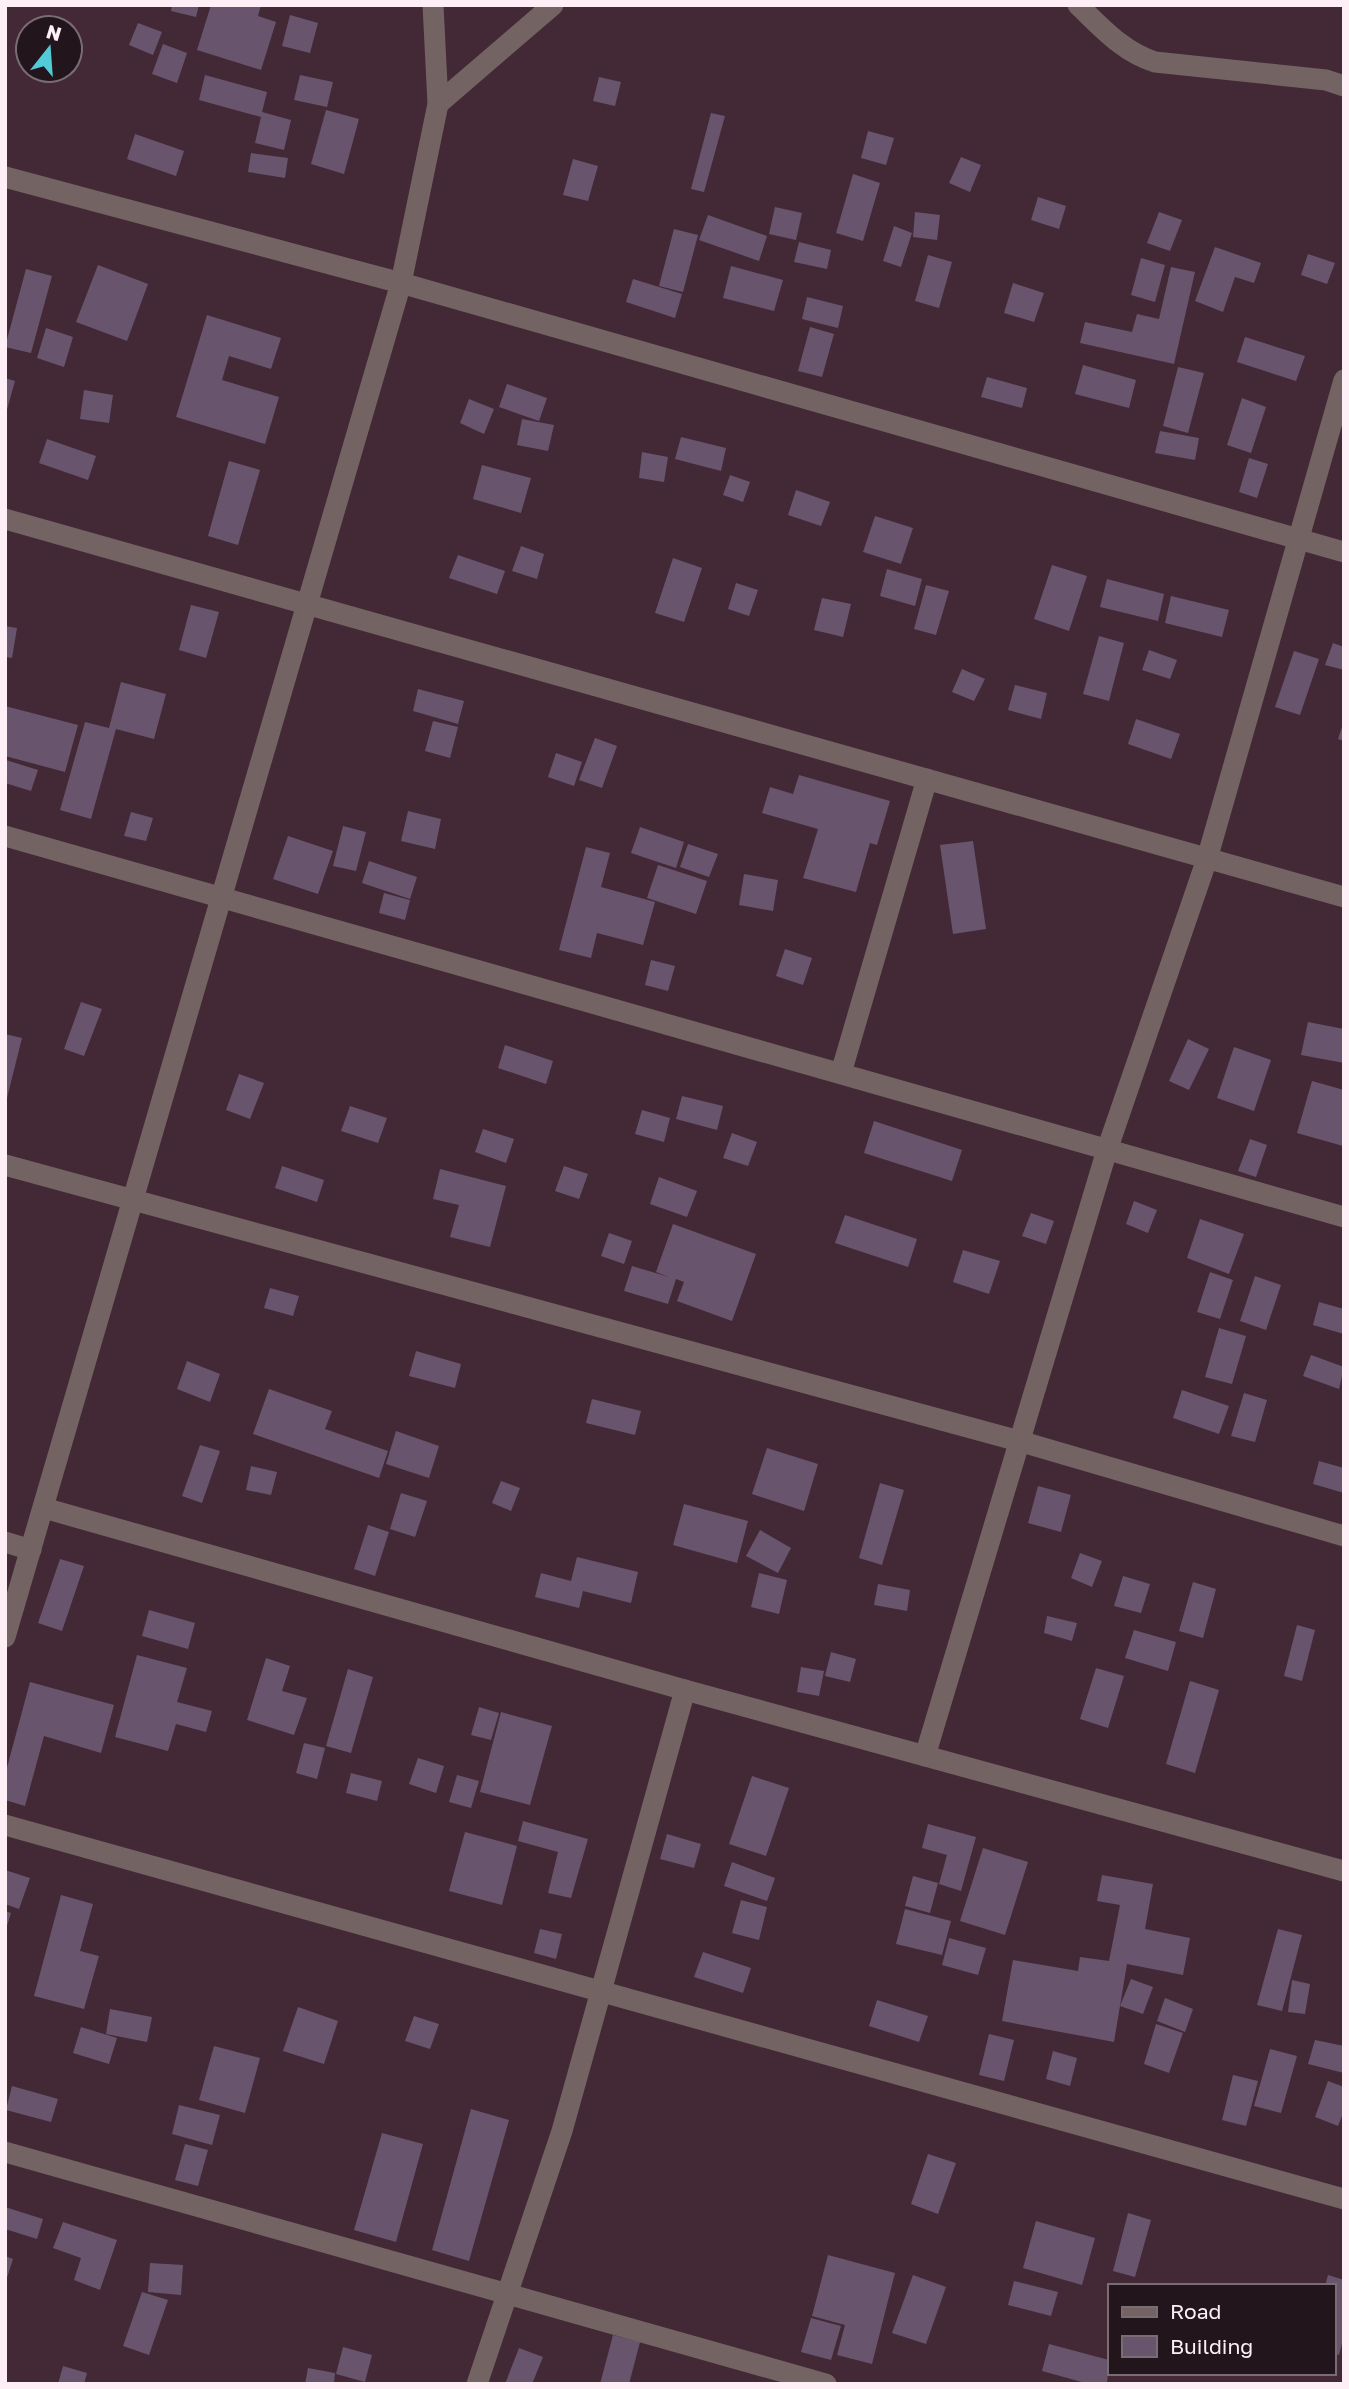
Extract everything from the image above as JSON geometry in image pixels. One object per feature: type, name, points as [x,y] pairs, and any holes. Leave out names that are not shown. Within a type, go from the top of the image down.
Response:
[{"type":"street","points":[[5,1637],[401,283],[438,104],[433,5]]},
{"type":"street","points":[[438,104],[553,5]]},
{"type":"street","points":[[1078,5],[1137,56],[1156,62],[1326,80],[1344,86]]},
{"type":"street","points":[[5,177],[401,283],[1344,552]]},
{"type":"street","points":[[925,1756],[1107,1150],[1207,859],[1344,380]]},
{"type":"street","points":[[5,519],[1344,897]]},
{"type":"street","points":[[841,1073],[927,779]]},
{"type":"street","points":[[5,836],[1344,1217]]},
{"type":"street","points":[[5,1165],[1019,1441],[1344,1536]]},
{"type":"street","points":[[44,1508],[685,1690],[1344,1871]]},
{"type":"street","points":[[5,1542],[31,1550]]},
{"type":"street","points":[[477,2384],[505,2293],[562,2131],[685,1690]]},
{"type":"street","points":[[5,1825],[1344,2199]]},
{"type":"street","points":[[5,2151],[825,2384]]},
{"type":"building","points":[[172,5],[199,5],[196,17],[171,11]]},
{"type":"building","points":[[211,5],[261,5],[258,16],[276,22],[261,70],[197,50]]},
{"type":"building","points":[[290,15],[318,23],[310,53],[282,46]]},
{"type":"building","points":[[138,23],[162,32],[153,55],[129,45]]},
{"type":"building","points":[[163,44],[187,53],[177,83],[152,74]]},
{"type":"building","points":[[205,75],[267,92],[262,112],[291,120],[284,150],[255,143],[261,117],[199,100]]},
{"type":"building","points":[[300,75],[333,82],[327,107],[294,100]]},
{"type":"building","points":[[599,77],[621,82],[615,106],[593,101]]},
{"type":"building","points":[[326,110],[359,119],[344,174],[311,164]]},
{"type":"building","points":[[711,113],[725,116],[704,192],[691,189]]},
{"type":"building","points":[[868,131],[894,138],[886,165],[861,158]]},
{"type":"building","points":[[135,134],[184,151],[176,176],[127,159]]},
{"type":"building","points":[[251,153],[288,158],[285,178],[248,172]]},
{"type":"building","points":[[961,157],[981,165],[970,192],[949,183]]},
{"type":"building","points":[[573,159],[598,166],[588,201],[563,195]]},
{"type":"building","points":[[853,174],[880,183],[863,241],[836,233]]},
{"type":"building","points":[[1038,197],[1066,206],[1059,229],[1031,220]]},
{"type":"building","points":[[775,207],[802,213],[796,240],[769,234]]},
{"type":"building","points":[[915,212],[940,215],[937,240],[913,237]]},
{"type":"building","points":[[1159,212],[1182,220],[1170,251],[1147,243]]},
{"type":"building","points":[[708,215],[767,236],[759,261],[699,240]]},
{"type":"building","points":[[894,226],[912,233],[901,267],[883,261]]},
{"type":"building","points":[[674,229],[698,235],[683,292],[659,286]]},
{"type":"building","points":[[799,242],[831,250],[827,269],[794,262]]},
{"type":"building","points":[[1215,247],[1261,263],[1254,283],[1235,277],[1223,312],[1195,301]]},
{"type":"building","points":[[1308,254],[1335,263],[1327,284],[1301,275]]},
{"type":"building","points":[[928,255],[952,262],[939,308],[915,301]]},
{"type":"building","points":[[1141,258],[1165,265],[1155,302],[1131,295]]},
{"type":"building","points":[[98,265],[148,284],[127,341],[76,322]]},
{"type":"building","points":[[731,266],[783,280],[774,311],[723,298]]},
{"type":"building","points":[[1171,267],[1195,272],[1174,364],[1080,343],[1085,322],[1132,332],[1137,314],[1159,319]]},
{"type":"building","points":[[26,269],[52,276],[31,353],[5,347]]},
{"type":"building","points":[[633,279],[682,294],[675,318],[626,302]]},
{"type":"building","points":[[1013,283],[1044,293],[1034,322],[1004,313]]},
{"type":"building","points":[[807,297],[843,306],[838,328],[802,319]]},
{"type":"building","points":[[207,315],[281,338],[271,369],[229,356],[222,380],[279,397],[265,444],[176,417]]},
{"type":"building","points":[[810,327],[834,334],[822,377],[798,371]]},
{"type":"building","points":[[46,328],[73,337],[64,367],[37,358]]},
{"type":"building","points":[[1245,337],[1305,356],[1296,381],[1237,362]]},
{"type":"building","points":[[1083,365],[1136,380],[1129,408],[1075,394]]},
{"type":"building","points":[[1178,367],[1204,373],[1188,433],[1163,426]]},
{"type":"building","points":[[987,377],[1027,388],[1022,408],[981,397]]},
{"type":"building","points":[[5,378],[15,381],[6,413],[5,413]]},
{"type":"building","points":[[507,384],[547,398],[539,421],[499,407]]},
{"type":"building","points":[[84,390],[113,395],[109,423],[80,419]]},
{"type":"building","points":[[1242,398],[1266,407],[1251,453],[1227,445]]},
{"type":"building","points":[[469,399],[494,409],[484,434],[460,423]]},
{"type":"building","points":[[522,419],[554,425],[548,451],[517,445]]},
{"type":"building","points":[[1160,431],[1199,438],[1195,460],[1155,453]]},
{"type":"building","points":[[681,437],[726,448],[721,471],[675,459]]},
{"type":"building","points":[[47,439],[96,456],[88,480],[39,463]]},
{"type":"building","points":[[642,452],[668,457],[664,482],[639,478]]},
{"type":"building","points":[[1249,458],[1268,464],[1257,498],[1239,492]]},
{"type":"building","points":[[229,461],[260,470],[238,545],[208,536]]},
{"type":"building","points":[[482,465],[531,478],[521,513],[473,499]]},
{"type":"building","points":[[730,475],[750,482],[743,502],[723,495]]},
{"type":"building","points":[[796,490],[830,502],[821,526],[788,515]]},
{"type":"building","points":[[875,516],[913,528],[901,564],[863,552]]},
{"type":"building","points":[[521,546],[544,554],[537,579],[512,571]]},
{"type":"building","points":[[458,555],[505,571],[497,594],[449,578]]},
{"type":"building","points":[[673,558],[702,568],[684,622],[655,613]]},
{"type":"building","points":[[1052,565],[1087,576],[1069,631],[1034,619]]},
{"type":"building","points":[[887,569],[922,579],[915,606],[880,596]]},
{"type":"building","points":[[1107,579],[1164,594],[1158,621],[1100,607]]},
{"type":"building","points":[[736,583],[758,590],[749,616],[728,609]]},
{"type":"building","points":[[926,585],[949,591],[936,635],[914,629]]},
{"type":"building","points":[[1171,596],[1229,610],[1222,637],[1165,623]]},
{"type":"building","points":[[822,598],[851,604],[843,637],[814,630]]},
{"type":"building","points":[[191,605],[219,612],[206,658],[179,650]]},
{"type":"building","points":[[5,626],[17,628],[12,658],[5,657]]},
{"type":"building","points":[[1099,636],[1124,643],[1109,701],[1083,694]]},
{"type":"building","points":[[1333,643],[1344,647],[1344,670],[1325,665]]},
{"type":"building","points":[[1149,650],[1177,660],[1170,679],[1142,670]]},
{"type":"building","points":[[1294,651],[1319,659],[1300,715],[1275,707]]},
{"type":"building","points":[[962,669],[985,679],[974,701],[952,692]]},
{"type":"building","points":[[121,682],[166,694],[154,739],[116,729],[91,819],[60,810],[85,722],[109,728]]},
{"type":"building","points":[[1015,685],[1047,693],[1041,719],[1008,710]]},
{"type":"building","points":[[418,689],[464,701],[458,724],[413,711]]},
{"type":"building","points":[[5,706],[78,725],[65,772],[5,756]]},
{"type":"building","points":[[1136,719],[1180,734],[1171,759],[1128,744]]},
{"type":"building","points":[[433,721],[458,727],[450,758],[425,751]]},
{"type":"building","points":[[1344,724],[1344,741],[1338,739]]},
{"type":"building","points":[[595,738],[617,746],[602,788],[579,780]]},
{"type":"building","points":[[556,753],[582,762],[574,786],[548,777]]},
{"type":"building","points":[[6,760],[38,770],[31,791],[5,783]]},
{"type":"building","points":[[799,775],[890,801],[877,845],[870,843],[856,892],[803,878],[818,829],[762,813],[770,787],[793,794]]},
{"type":"building","points":[[408,811],[441,819],[435,849],[401,841]]},
{"type":"building","points":[[131,812],[153,818],[146,841],[124,836]]},
{"type":"building","points":[[343,826],[366,832],[356,871],[333,866]]},
{"type":"building","points":[[640,827],[684,842],[676,868],[631,853]]},
{"type":"building","points":[[288,836],[333,851],[318,894],[273,879]]},
{"type":"building","points":[[973,841],[986,929],[953,934],[940,845]]},
{"type":"building","points":[[688,844],[718,854],[709,877],[680,867]]},
{"type":"building","points":[[586,847],[610,853],[601,887],[655,902],[643,945],[597,933],[591,958],[559,950]]},
{"type":"building","points":[[369,861],[417,877],[410,899],[362,883]]},
{"type":"building","points":[[658,865],[707,881],[696,914],[647,898]]},
{"type":"building","points":[[744,874],[778,880],[773,911],[739,905]]},
{"type":"building","points":[[384,893],[410,900],[405,920],[379,913]]},
{"type":"building","points":[[785,949],[812,958],[803,985],[776,976]]},
{"type":"building","points":[[651,960],[675,966],[668,991],[645,985]]},
{"type":"building","points":[[81,1002],[102,1009],[84,1056],[64,1049]]},
{"type":"building","points":[[1308,1022],[1344,1029],[1344,1063],[1301,1055]]},
{"type":"building","points":[[5,1034],[22,1038],[6,1102],[5,1102]]},
{"type":"building","points":[[1188,1039],[1209,1049],[1189,1090],[1169,1081]]},
{"type":"building","points":[[505,1045],[553,1061],[546,1084],[498,1068]]},
{"type":"building","points":[[1234,1047],[1271,1060],[1254,1111],[1217,1098]]},
{"type":"building","points":[[239,1074],[264,1083],[250,1119],[226,1110]]},
{"type":"building","points":[[1312,1081],[1344,1090],[1343,1146],[1297,1133]]},
{"type":"building","points":[[682,1096],[723,1106],[717,1130],[676,1119]]},
{"type":"building","points":[[350,1106],[387,1118],[378,1143],[341,1131]]},
{"type":"building","points":[[642,1110],[670,1118],[664,1142],[635,1134]]},
{"type":"building","points":[[874,1121],[962,1150],[952,1181],[864,1153]]},
{"type":"building","points":[[483,1129],[514,1139],[506,1163],[475,1152]]},
{"type":"building","points":[[732,1133],[757,1142],[748,1166],[723,1158]]},
{"type":"building","points":[[1250,1139],[1267,1145],[1256,1177],[1238,1171]]},
{"type":"building","points":[[282,1166],[324,1180],[317,1202],[275,1188]]},
{"type":"building","points":[[564,1166],[588,1174],[579,1199],[555,1191]]},
{"type":"building","points":[[440,1169],[506,1186],[490,1247],[450,1237],[459,1205],[433,1199]]},
{"type":"building","points":[[659,1177],[697,1191],[687,1217],[650,1204]]},
{"type":"building","points":[[1134,1201],[1157,1210],[1148,1233],[1126,1224]]},
{"type":"building","points":[[1031,1213],[1054,1221],[1046,1244],[1022,1236]]},
{"type":"building","points":[[845,1215],[917,1239],[908,1267],[835,1243]]},
{"type":"building","points":[[1200,1219],[1244,1234],[1229,1274],[1187,1258]]},
{"type":"building","points":[[673,1224],[756,1254],[732,1321],[677,1301],[684,1282],[676,1279],[668,1304],[624,1291],[632,1266],[669,1277],[656,1272]]},
{"type":"building","points":[[609,1233],[632,1241],[624,1264],[601,1256]]},
{"type":"building","points":[[963,1250],[1000,1261],[989,1294],[953,1282]]},
{"type":"building","points":[[1210,1272],[1233,1280],[1220,1319],[1197,1312]]},
{"type":"building","points":[[1255,1276],[1281,1285],[1266,1330],[1240,1321]]},
{"type":"building","points":[[270,1288],[299,1296],[293,1316],[264,1308]]},
{"type":"building","points":[[1319,1302],[1344,1309],[1344,1334],[1313,1325]]},
{"type":"building","points":[[1219,1328],[1246,1336],[1232,1384],[1205,1377]]},
{"type":"building","points":[[416,1351],[461,1364],[455,1388],[409,1376]]},
{"type":"building","points":[[1311,1355],[1344,1367],[1339,1389],[1303,1376]]},
{"type":"building","points":[[187,1361],[220,1374],[210,1402],[177,1389]]},
{"type":"building","points":[[269,1389],[332,1411],[325,1429],[388,1451],[379,1478],[253,1434]]},
{"type":"building","points":[[1182,1390],[1229,1406],[1219,1434],[1173,1418]]},
{"type":"building","points":[[1244,1393],[1267,1400],[1255,1442],[1231,1436]]},
{"type":"building","points":[[592,1399],[641,1411],[635,1435],[586,1423]]},
{"type":"building","points":[[396,1431],[439,1446],[429,1478],[386,1464]]},
{"type":"building","points":[[200,1445],[220,1451],[202,1503],[182,1496]]},
{"type":"building","points":[[767,1448],[818,1464],[804,1511],[752,1494]]},
{"type":"building","points":[[1319,1461],[1344,1468],[1344,1493],[1313,1484]]},
{"type":"building","points":[[251,1466],[277,1472],[271,1495],[246,1490]]},
{"type":"building","points":[[501,1481],[520,1488],[511,1511],[492,1503]]},
{"type":"building","points":[[880,1483],[904,1490],[882,1565],[859,1558]]},
{"type":"building","points":[[1038,1486],[1071,1495],[1061,1532],[1028,1523]]},
{"type":"building","points":[[401,1493],[427,1501],[415,1537],[390,1529]]},
{"type":"building","points":[[684,1504],[748,1521],[737,1563],[673,1545]]},
{"type":"building","points":[[368,1525],[389,1532],[375,1576],[354,1569]]},
{"type":"building","points":[[760,1530],[791,1548],[778,1573],[746,1556]]},
{"type":"building","points":[[1080,1553],[1102,1561],[1092,1587],[1071,1578]]},
{"type":"building","points":[[577,1557],[638,1572],[631,1603],[583,1591],[579,1608],[535,1597],[541,1573],[571,1581]]},
{"type":"building","points":[[60,1559],[84,1566],[62,1631],[38,1623]]},
{"type":"building","points":[[759,1573],[787,1580],[779,1614],[751,1607]]},
{"type":"building","points":[[1123,1576],[1150,1584],[1141,1613],[1114,1606]]},
{"type":"building","points":[[1193,1582],[1216,1589],[1203,1638],[1179,1631]]},
{"type":"building","points":[[878,1584],[910,1590],[907,1611],[874,1605]]},
{"type":"building","points":[[149,1610],[195,1623],[188,1649],[142,1636]]},
{"type":"building","points":[[1047,1616],[1077,1623],[1072,1641],[1044,1633]]},
{"type":"building","points":[[1297,1625],[1315,1630],[1302,1681],[1284,1676]]},
{"type":"building","points":[[1134,1630],[1176,1642],[1168,1671],[1125,1658]]},
{"type":"building","points":[[831,1652],[856,1659],[850,1682],[825,1676]]},
{"type":"building","points":[[137,1655],[187,1668],[177,1702],[212,1711],[206,1732],[176,1724],[168,1751],[115,1737]]},
{"type":"building","points":[[266,1658],[290,1666],[282,1691],[307,1698],[294,1735],[247,1720]]},
{"type":"building","points":[[801,1667],[824,1671],[819,1696],[797,1692]]},
{"type":"building","points":[[1096,1668],[1124,1676],[1108,1728],[1080,1719]]},
{"type":"building","points":[[348,1669],[373,1677],[351,1753],[326,1746]]},
{"type":"building","points":[[1190,1681],[1219,1690],[1195,1773],[1166,1764]]},
{"type":"building","points":[[30,1682],[114,1705],[101,1753],[44,1736],[25,1806],[5,1800],[5,1775]]},
{"type":"building","points":[[479,1707],[499,1713],[491,1740],[471,1735]]},
{"type":"building","points":[[501,1712],[552,1726],[530,1805],[480,1792]]},
{"type":"building","points":[[304,1743],[325,1748],[317,1779],[296,1773]]},
{"type":"building","points":[[418,1758],[444,1766],[436,1793],[409,1784]]},
{"type":"building","points":[[351,1773],[382,1781],[377,1801],[346,1793]]},
{"type":"building","points":[[457,1775],[479,1781],[471,1808],[449,1802]]},
{"type":"building","points":[[752,1776],[789,1788],[766,1856],[729,1844]]},
{"type":"building","points":[[523,1821],[588,1839],[571,1898],[548,1893],[558,1852],[518,1841]]},
{"type":"building","points":[[928,1824],[976,1837],[961,1891],[939,1884],[947,1855],[922,1848]]},
{"type":"building","points":[[465,1832],[517,1846],[502,1905],[449,1891]]},
{"type":"building","points":[[667,1834],[701,1844],[694,1868],[660,1859]]},
{"type":"building","points":[[983,1848],[1028,1862],[1005,1935],[960,1921]]},
{"type":"building","points":[[732,1862],[775,1878],[767,1901],[724,1886]]},
{"type":"building","points":[[5,1870],[30,1878],[19,1909],[5,1904]]},
{"type":"building","points":[[1102,1875],[1153,1884],[1145,1929],[1190,1938],[1183,1975],[1127,1964],[1114,2042],[1002,2021],[1013,1960],[1078,1971],[1080,1957],[1109,1961],[1120,1905],[1097,1901]]},
{"type":"building","points":[[913,1876],[938,1883],[930,1913],[905,1906]]},
{"type":"building","points":[[61,1895],[93,1904],[80,1951],[99,1956],[84,2009],[34,1996]]},
{"type":"building","points":[[741,1900],[767,1907],[759,1940],[732,1933]]},
{"type":"building","points":[[905,1909],[951,1921],[942,1955],[896,1944]]},
{"type":"building","points":[[5,1911],[11,1913],[6,1929],[5,1929]]},
{"type":"building","points":[[540,1929],[562,1934],[556,1959],[534,1953]]},
{"type":"building","points":[[1278,1929],[1302,1935],[1282,2011],[1257,2005]]},
{"type":"building","points":[[949,1938],[986,1948],[978,1975],[942,1965]]},
{"type":"building","points":[[703,1952],[751,1968],[743,1993],[694,1977]]},
{"type":"building","points":[[1131,1979],[1153,1987],[1143,2014],[1120,2006]]},
{"type":"building","points":[[1292,1980],[1310,1984],[1305,2014],[1288,2012]]},
{"type":"building","points":[[1165,1998],[1193,2009],[1185,2032],[1157,2021]]},
{"type":"building","points":[[877,2000],[928,2016],[919,2042],[869,2026]]},
{"type":"building","points":[[298,2007],[338,2021],[324,2064],[283,2051]]},
{"type":"building","points":[[110,2009],[152,2017],[147,2042],[106,2034]]},
{"type":"building","points":[[414,2016],[439,2024],[430,2049],[405,2041]]},
{"type":"building","points":[[1156,2024],[1183,2033],[1169,2073],[1144,2064]]},
{"type":"building","points":[[81,2027],[117,2038],[109,2064],[73,2053]]},
{"type":"building","points":[[989,2034],[1014,2040],[1004,2081],[979,2075]]},
{"type":"building","points":[[1315,2040],[1344,2046],[1344,2073],[1308,2064]]},
{"type":"building","points":[[214,2046],[260,2058],[245,2113],[199,2100]]},
{"type":"building","points":[[1270,2049],[1297,2056],[1281,2113],[1254,2106]]},
{"type":"building","points":[[1053,2051],[1077,2058],[1070,2086],[1046,2079]]},
{"type":"building","points":[[1233,2075],[1258,2081],[1246,2126],[1222,2120]]},
{"type":"building","points":[[1328,2081],[1344,2087],[1344,2111],[1338,2126],[1315,2117]]},
{"type":"building","points":[[12,2086],[58,2099],[51,2122],[6,2110]]},
{"type":"building","points":[[179,2105],[220,2115],[212,2145],[172,2134]]},
{"type":"building","points":[[471,2109],[509,2120],[469,2261],[432,2250]]},
{"type":"building","points":[[382,2133],[423,2144],[396,2242],[354,2230]]},
{"type":"building","points":[[185,2144],[208,2150],[198,2186],[175,2180]]},
{"type":"building","points":[[928,2154],[956,2163],[938,2214],[911,2204]]},
{"type":"building","points":[[5,2207],[43,2219],[37,2239],[5,2229]]},
{"type":"building","points":[[1128,2213],[1151,2220],[1135,2277],[1113,2271]]},
{"type":"building","points":[[1036,2221],[1095,2238],[1082,2285],[1023,2268]]},
{"type":"building","points":[[63,2222],[117,2240],[100,2290],[74,2280],[81,2258],[53,2248]]},
{"type":"building","points":[[828,2255],[895,2273],[872,2364],[837,2355],[845,2325],[812,2316]]},
{"type":"building","points":[[5,2256],[13,2259],[6,2281],[5,2281]]},
{"type":"building","points":[[150,2263],[183,2265],[181,2295],[148,2292]]},
{"type":"building","points":[[913,2275],[946,2287],[926,2344],[892,2333]]},
{"type":"building","points":[[1328,2275],[1344,2280],[1344,2336],[1339,2355],[1335,2354],[1335,2284],[1326,2284]]},
{"type":"building","points":[[1014,2281],[1058,2292],[1051,2316],[1008,2305]]},
{"type":"building","points":[[142,2292],[168,2300],[149,2355],[123,2346]]},
{"type":"building","points":[[811,2318],[841,2326],[831,2360],[801,2352]]},
{"type":"building","points":[[613,2335],[640,2342],[629,2384],[600,2384]]},
{"type":"building","points":[[1049,2344],[1108,2360],[1107,2384],[1089,2384],[1042,2371]]},
{"type":"building","points":[[343,2347],[372,2355],[365,2382],[336,2374]]},
{"type":"building","points":[[519,2348],[543,2357],[532,2384],[505,2384]]},
{"type":"building","points":[[63,2366],[87,2373],[84,2384],[58,2384]]},
{"type":"building","points":[[308,2368],[335,2373],[334,2384],[305,2384]]}]
